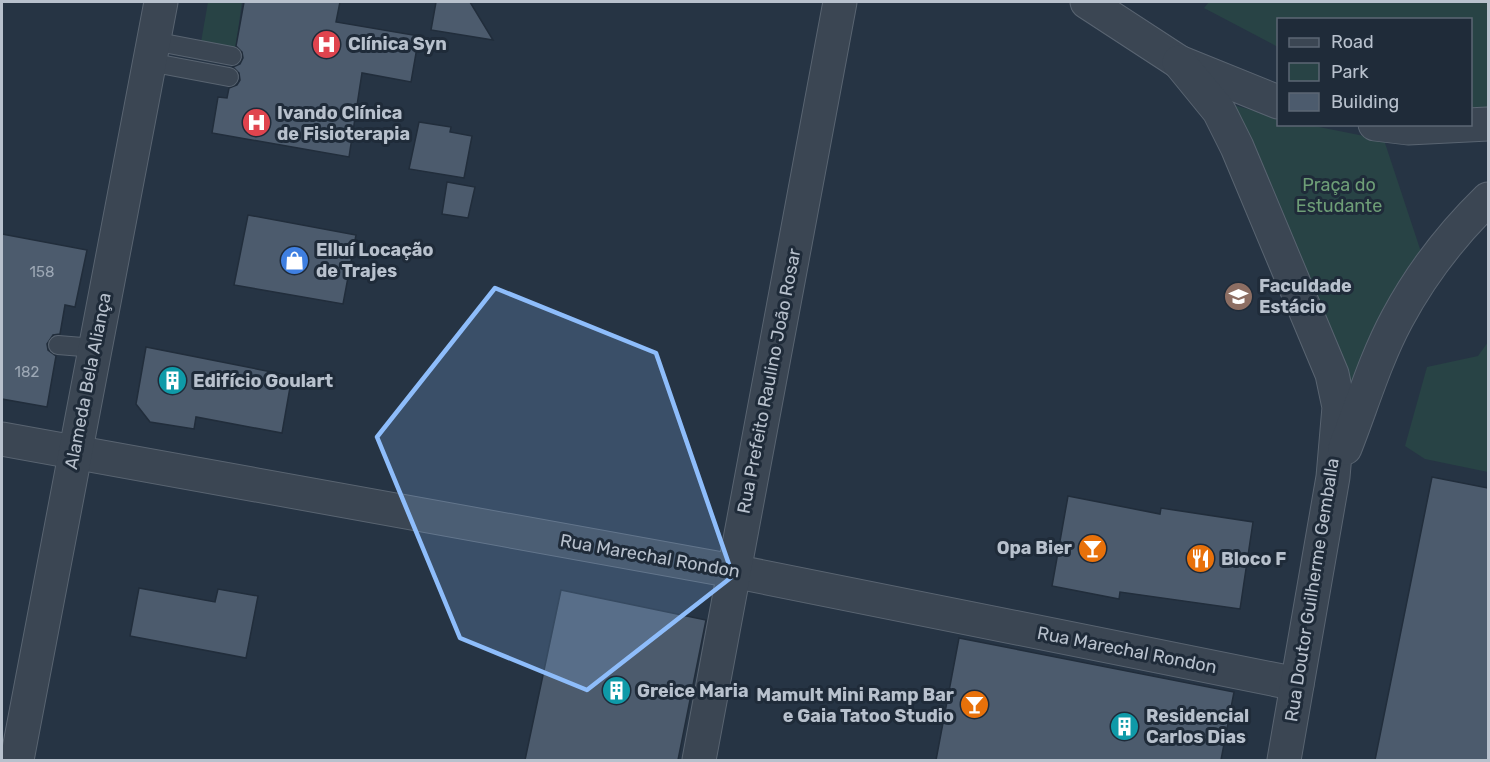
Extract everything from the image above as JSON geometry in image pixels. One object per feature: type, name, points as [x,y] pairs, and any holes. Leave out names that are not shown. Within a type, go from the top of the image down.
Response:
[{"type":"street","name":"Alameda Bela Aliança","points":[[17,760],[160,2]]},
{"type":"street","name":"Rua Prefeito Raulino João Rosar","points":[[699,760],[840,2]]},
{"type":"street","points":[[1087,2],[1179,62],[1277,101]]},
{"type":"street","name":"Rua Doutor Guilherme Gemballa","points":[[1179,62],[1219,111],[1237,147],[1332,374],[1339,408],[1333,477],[1284,760]]},
{"type":"street","points":[[1472,125],[1488,124]]},
{"type":"street","points":[[1392,126],[1408,128],[1448,126]]},
{"type":"street","points":[[1333,477],[1397,320],[1428,268],[1463,224],[1488,199]]},
{"type":"street","name":"Rua Marechal Rondon","points":[[2,439],[733,571],[1298,684]]},
{"type":"lane","points":[[151,52],[232,56]]},
{"type":"lane","points":[[151,52],[229,77]]},
{"type":"lane","points":[[58,345],[95,348]]},
{"type":"highlighted area","points":[[495,288],[656,353],[733,576],[587,690],[460,638],[377,437]]},
{"type":"green space","points":[[208,2],[242,2],[235,52],[201,42]]},
{"type":"green space","points":[[1209,2],[1488,2],[1488,107],[1472,111],[1472,18],[1277,18],[1277,46],[1204,8]]},
{"type":"green space","name":"Praça do Estudante","points":[[1233,105],[1277,117],[1277,126],[1314,126],[1384,140],[1421,252],[1349,422],[1343,369],[1254,143],[1230,111]]},
{"type":"green space","points":[[1488,342],[1488,472],[1425,459],[1405,446],[1427,367],[1478,356]]},
{"type":"building","points":[[244,2],[340,2],[336,22],[419,36],[411,82],[362,73],[349,157],[212,133],[218,97],[227,98],[229,88],[237,85],[240,80],[239,73],[233,67],[240,64],[243,58],[242,52],[236,46]]},
{"type":"building","points":[[436,2],[470,2],[493,40],[431,30]]},
{"type":"building","points":[[419,122],[451,127],[450,132],[472,136],[464,178],[409,169]]},
{"type":"building","points":[[447,182],[475,187],[468,218],[442,214]]},
{"type":"building","name":"Elluí Locação de Trajes","points":[[248,215],[356,235],[343,304],[234,285]]},
{"type":"building","points":[[2,234],[87,250],[75,307],[65,305],[60,334],[53,335],[47,344],[48,350],[56,356],[47,407],[2,399]]},
{"type":"building","points":[[146,347],[292,376],[282,433],[196,417],[194,429],[150,422],[136,404]]},
{"type":"building","points":[[1432,477],[1488,488],[1488,760],[1375,760]]},
{"type":"building","points":[[1068,496],[1160,514],[1161,508],[1253,522],[1240,609],[1120,592],[1119,599],[1052,586]]},
{"type":"building","points":[[139,588],[215,602],[218,589],[258,596],[246,658],[130,636]]},
{"type":"building","name":"Greice Maria","points":[[561,590],[706,620],[678,760],[525,760]]},
{"type":"building","name":"Residencial Carlos Dias","points":[[959,638],[1234,692],[1221,760],[936,760]]},
{"type":"place","name":"Clínica Syn","points":[[327,44]]},
{"type":"place","name":"Ivando Clínica de Fisioterapia","points":[[256,123]]},
{"type":"place","name":"Elluí Locação de Trajes","points":[[295,260]]},
{"type":"place","name":"Faculdade Estácio","points":[[1238,296]]},
{"type":"place","name":"Edifício Goulart","points":[[172,381]]},
{"type":"place","name":"Opa Bier","points":[[1093,548]]},
{"type":"place","name":"Bloco F","points":[[1200,559]]},
{"type":"place","name":"Greice Maria","points":[[616,691]]},
{"type":"place","name":"Mamult Mini Ramp Bar e Gaia Tatoo Studio","points":[[975,705]]},
{"type":"place","name":"Residencial Carlos Dias","points":[[1125,726]]}]
